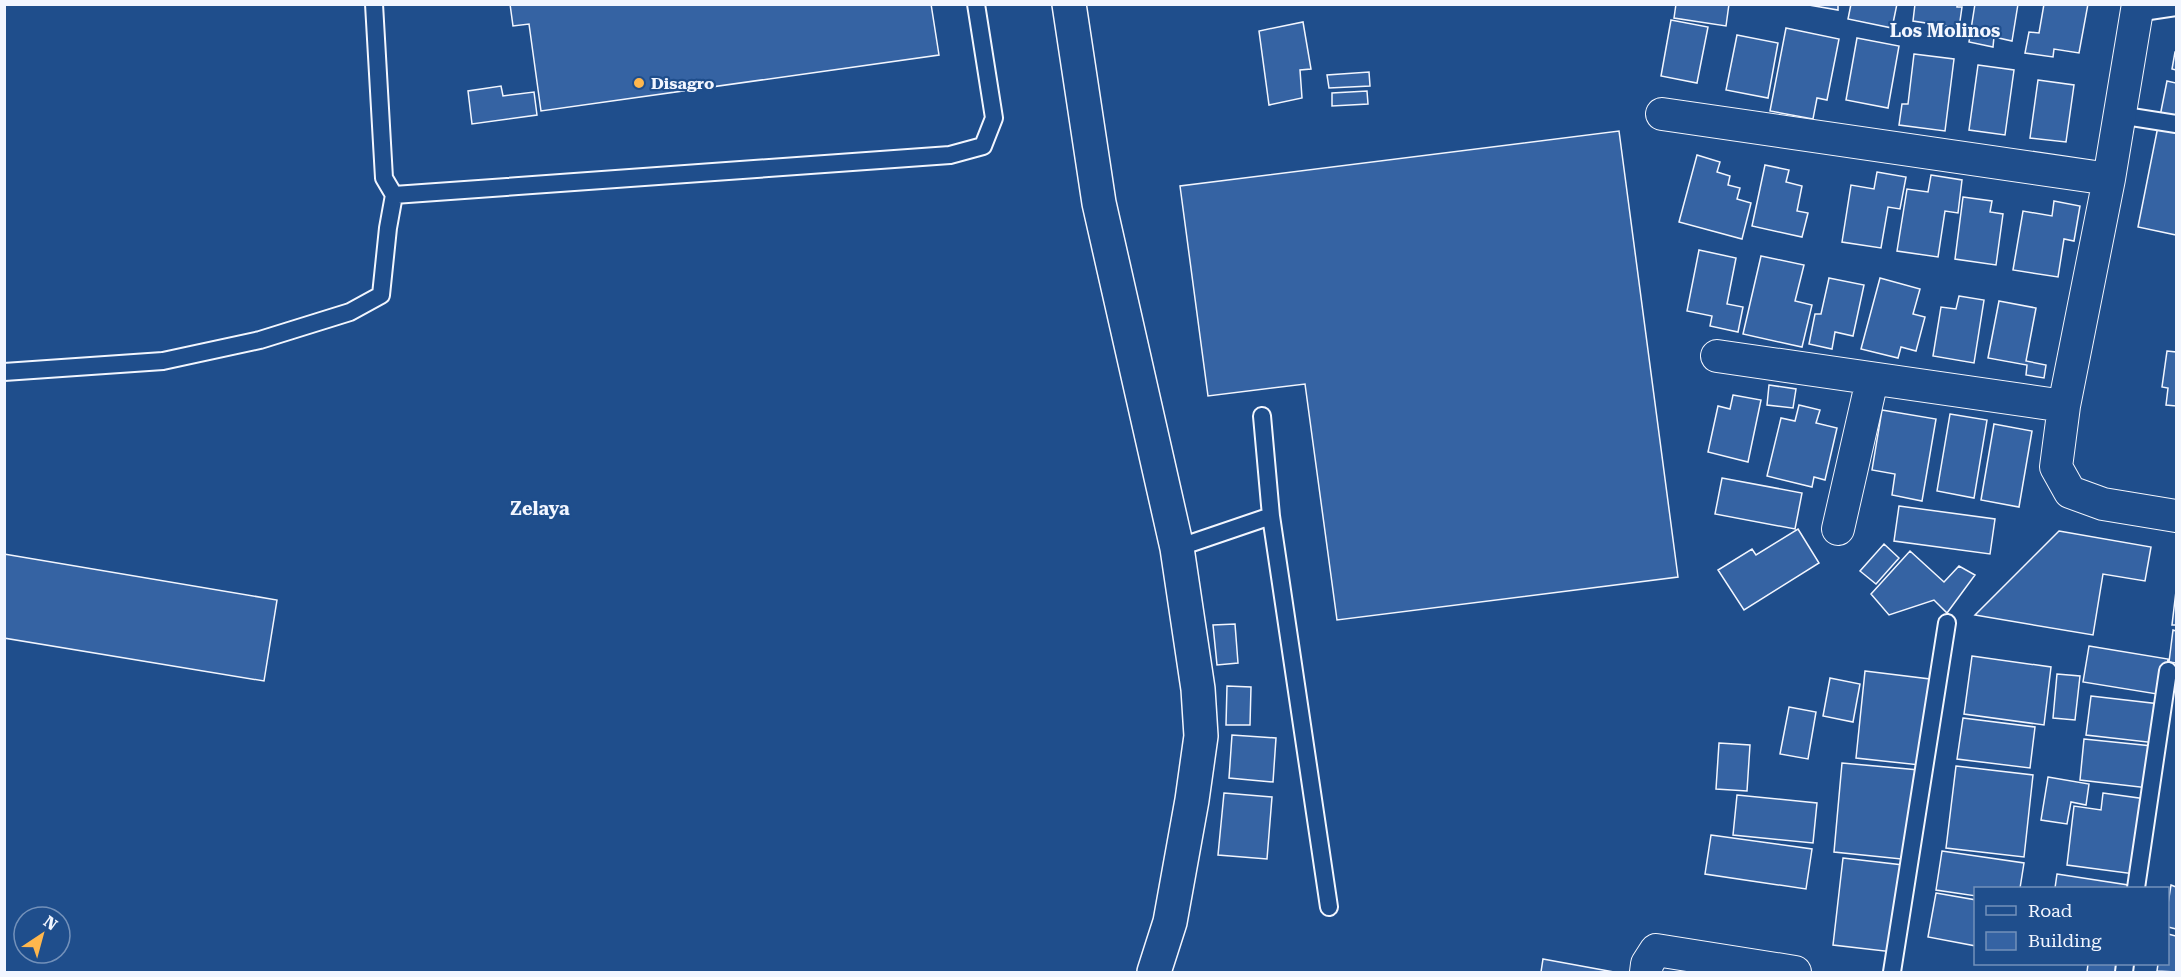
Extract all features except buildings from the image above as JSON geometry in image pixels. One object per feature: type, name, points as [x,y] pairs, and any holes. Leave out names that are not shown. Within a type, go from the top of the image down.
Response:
[{"type":"street","points":[[1069,4],[1099,203],[1177,548],[1198,689],[1201,736],[1192,800],[1170,922],[1154,972]]},
{"type":"street","points":[[2137,9],[2109,178],[2064,406],[2056,467],[2070,492],[2103,504],[2176,516]]},
{"type":"street","points":[[1662,114],[2109,178]]},
{"type":"street","points":[[1717,356],[2064,406]]},
{"type":"street","points":[[1838,529],[1872,380]]},
{"type":"street","points":[[1651,961],[1795,972]]},
{"type":"lane","points":[[4,372],[163,361],[260,340],[350,312],[381,295],[394,195],[384,178],[374,4]]},
{"type":"lane","points":[[394,195],[950,155],[983,146],[994,118],[976,4]]},
{"type":"lane","points":[[2137,9],[2176,7]]},
{"type":"lane","points":[[2120,115],[2176,124]]},
{"type":"lane","points":[[1262,416],[1271,516],[1329,907]]},
{"type":"lane","points":[[1177,548],[1271,516]]},
{"type":"lane","points":[[1892,972],[1947,622]]},
{"type":"lane","points":[[2136,887],[2168,671]]},
{"type":"place","name":"Disagro","points":[[639,83]]},
{"type":"district","name":"Los Molinos","points":[[1945,31]]},
{"type":"district","name":"Zelaya","points":[[540,509]]}]
